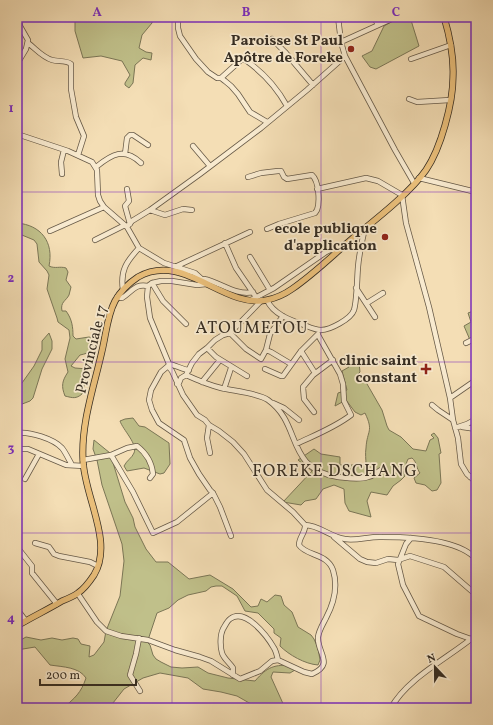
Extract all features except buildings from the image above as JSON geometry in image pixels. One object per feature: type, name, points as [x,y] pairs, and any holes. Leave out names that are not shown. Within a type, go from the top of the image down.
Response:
[{"type":"main road","name":"Provinciale 17","points":[[17,626],[78,594],[90,581],[98,566],[100,559],[100,541],[83,463],[83,440],[86,417],[109,321],[114,302],[117,297],[138,277],[156,272],[174,272],[206,282],[240,298],[265,300],[285,294],[292,289],[365,228],[419,178],[433,159],[437,149],[445,127],[454,79],[451,45],[444,17]]},
{"type":"street","points":[[18,17],[28,43],[47,58],[59,62],[68,62],[71,64],[71,89],[75,112],[84,136],[78,155]]},
{"type":"street","points":[[178,17],[180,36],[196,59],[208,72],[215,77],[225,80],[238,94],[252,114],[267,122]]},
{"type":"street","points":[[338,17],[341,42],[345,56],[414,183]]},
{"type":"street","points":[[374,17],[378,25]]},
{"type":"street","points":[[341,42],[396,17]]},
{"type":"street","points":[[272,39],[313,85]]},
{"type":"street","points":[[17,64],[28,43]]},
{"type":"street","points":[[411,59],[451,45]]},
{"type":"street","points":[[95,240],[127,225],[210,166],[313,85],[345,56]]},
{"type":"street","points":[[221,78],[242,59],[244,59],[267,77],[281,94],[287,106]]},
{"type":"street","points":[[409,99],[417,102],[450,100]]},
{"type":"street","points":[[17,134],[78,155],[92,162],[96,167],[98,195],[104,207],[127,225]]},
{"type":"street","points":[[125,154],[127,138],[130,135],[133,135],[148,145]]},
{"type":"street","points":[[192,146],[210,166]]},
{"type":"street","points":[[62,174],[61,162],[64,150]]},
{"type":"street","points":[[96,167],[110,156],[120,153],[132,156],[141,163]]},
{"type":"street","points":[[248,177],[266,172],[281,171],[287,179],[312,175],[315,179],[318,207],[314,213],[267,229]]},
{"type":"street","points":[[317,189],[366,178],[378,180],[402,195],[406,223],[413,242],[450,398],[461,464],[470,477],[476,482]]},
{"type":"street","points":[[419,178],[476,192]]},
{"type":"street","points":[[127,189],[129,201],[125,206],[127,225],[139,248],[164,263],[195,273],[206,282]]},
{"type":"street","points":[[50,231],[104,207]]},
{"type":"street","points":[[150,210],[166,215],[183,209],[192,210]]},
{"type":"street","points":[[265,369],[281,376],[301,351],[319,333],[343,321],[352,313],[355,306],[358,265],[365,228]]},
{"type":"street","points":[[176,266],[250,232]]},
{"type":"street","points":[[225,243],[236,268],[253,292],[254,298],[270,290],[326,252],[330,250],[339,250]]},
{"type":"street","points":[[123,290],[122,283],[124,269],[130,258],[139,248]]},
{"type":"street","points":[[250,257],[270,290]]},
{"type":"street","points":[[117,297],[122,298],[133,288],[138,286],[161,281],[172,281],[197,285],[212,281],[240,293],[247,294],[253,292]]},
{"type":"street","points":[[150,284],[163,301],[186,324]]},
{"type":"street","points":[[150,284],[147,297],[150,318],[176,384],[197,415],[229,438],[240,448],[267,490],[293,512],[305,525],[312,525],[333,536],[360,559],[366,562],[376,563],[388,559],[398,560],[410,556],[444,567],[474,593],[476,598]]},
{"type":"street","points":[[356,288],[375,317]]},
{"type":"street","points":[[367,304],[383,293]]},
{"type":"street","points":[[176,384],[179,383],[181,378],[189,370],[195,358],[215,340],[222,335],[230,333],[265,300],[272,308],[283,316],[319,333],[342,380],[344,401],[351,415],[333,427],[296,444]]},
{"type":"street","points":[[230,333],[246,349],[261,359],[266,350],[270,334],[283,316]]},
{"type":"street","points":[[466,343],[476,338]]},
{"type":"street","points":[[207,348],[231,368],[247,376]]},
{"type":"street","points":[[266,350],[291,364]]},
{"type":"street","points":[[301,351],[315,373]]},
{"type":"street","points":[[202,382],[220,360]]},
{"type":"street","points":[[314,412],[304,399],[302,391],[304,384],[315,373],[333,360]]},
{"type":"street","points":[[168,365],[189,370]]},
{"type":"street","points":[[168,365],[161,372],[150,390],[149,400],[152,410],[159,423],[184,440],[190,458],[206,485],[213,493],[220,507],[231,536]]},
{"type":"street","points":[[224,389],[231,368]]},
{"type":"street","points":[[186,374],[202,382],[224,389],[264,397],[286,420],[296,444],[307,463],[317,471],[330,475],[363,478],[373,476],[378,471],[384,469]]},
{"type":"street","points":[[450,398],[476,380]]},
{"type":"street","points":[[271,403],[284,408],[299,420]]},
{"type":"street","points":[[432,405],[435,409],[453,420]]},
{"type":"street","points":[[462,427],[476,419]]},
{"type":"street","points":[[209,425],[207,438],[210,453]]},
{"type":"street","points":[[455,428],[462,427],[476,429]]},
{"type":"street","points":[[17,433],[35,435],[52,440],[62,448],[72,465]]},
{"type":"street","points":[[20,449],[28,449],[66,465],[72,465],[111,455],[137,446],[145,453],[152,468],[153,474],[150,478]]},
{"type":"street","points":[[25,480],[40,454]]},
{"type":"street","points":[[111,455],[133,492],[153,534],[178,522],[213,493]]},
{"type":"street","points":[[470,477],[476,474]]},
{"type":"street","points":[[78,594],[97,622],[106,631],[121,636],[148,640],[211,661],[237,678],[243,679],[260,672],[272,661],[278,660],[312,674],[322,667],[324,662],[318,636],[334,599],[335,592],[332,570],[325,560],[301,548],[299,542],[305,529],[305,525]]},
{"type":"street","points":[[333,536],[349,540],[381,536],[411,537],[439,542],[467,551],[476,559]]},
{"type":"street","points":[[411,537],[398,560],[398,570],[403,585],[419,616],[471,639]]},
{"type":"street","points":[[35,543],[49,547],[54,554],[59,556],[90,562],[98,566]]},
{"type":"street","points":[[17,547],[32,566],[32,574],[57,604]]},
{"type":"street","points":[[474,593],[476,578]]},
{"type":"street","points":[[17,609],[26,621]]},
{"type":"street","points":[[233,674],[233,668],[223,655],[221,637],[228,620],[234,617],[241,616],[248,618],[275,649],[278,660]]},
{"type":"street","points":[[391,708],[398,697],[416,679],[476,635]]},
{"type":"street","points":[[139,638],[130,675],[140,691]]},
{"type":"green space","points":[[75,17],[153,17],[152,23],[142,35],[139,48],[146,52],[152,53],[151,60],[143,58],[135,65],[133,83],[129,88],[125,85],[125,83],[130,75],[122,61],[101,56],[83,58],[75,31]]},
{"type":"green space","points":[[400,17],[410,17],[419,46],[376,69],[370,67],[362,56],[372,51],[384,26]]},
{"type":"green space","points":[[17,223],[25,224],[39,231],[44,236],[49,249],[49,266],[66,268],[68,272],[66,280],[71,287],[69,295],[63,304],[62,311],[66,311],[70,317],[73,336],[76,339],[89,337],[97,339],[92,350],[80,355],[71,366],[75,368],[88,369],[82,394],[80,396],[72,398],[65,396],[63,381],[68,372],[65,359],[70,338],[69,330],[58,322],[47,289],[49,275],[39,262],[37,244],[34,240],[17,233]]},
{"type":"green space","points":[[476,310],[476,337],[470,340],[464,326],[471,322],[468,313]]},
{"type":"green space","points":[[49,333],[52,341],[52,349],[42,369],[33,398],[30,401],[17,406],[17,390],[34,366],[42,350],[42,341]]},
{"type":"green space","points":[[359,363],[360,372],[357,375],[359,380],[363,377],[382,410],[389,430],[401,437],[413,449],[426,451],[430,440],[434,438],[431,435],[434,433],[438,438],[441,453],[439,454],[441,483],[437,490],[432,491],[425,485],[416,483],[414,478],[420,473],[415,461],[412,458],[408,459],[403,470],[405,476],[393,486],[387,495],[371,492],[367,501],[371,517],[349,511],[345,503],[344,489],[334,485],[323,489],[316,499],[305,501],[301,505],[283,502],[312,471],[298,460],[314,449],[321,454],[340,457],[340,465],[366,465],[366,450],[370,428],[365,413],[361,415],[355,412],[346,400],[335,406],[338,393],[347,390],[342,371],[349,367],[348,366]]},
{"type":"green space","points":[[133,418],[139,426],[145,427],[169,443],[170,464],[164,473],[160,474],[144,468],[127,471],[124,466],[133,455],[135,449],[120,421]]},
{"type":"green space","points":[[94,440],[110,453],[125,502],[133,518],[135,527],[146,549],[156,562],[168,562],[189,579],[210,575],[233,589],[251,607],[258,606],[261,599],[267,602],[275,595],[281,596],[284,605],[292,612],[298,627],[311,635],[314,639],[318,648],[320,660],[318,665],[313,664],[303,661],[288,653],[280,646],[281,638],[274,633],[274,629],[258,613],[245,611],[237,596],[222,586],[211,587],[206,591],[188,595],[178,600],[169,608],[157,613],[148,640],[146,641],[150,645],[153,655],[156,659],[171,667],[198,667],[208,673],[228,678],[255,681],[264,672],[272,667],[293,665],[295,670],[290,673],[273,672],[271,677],[285,708],[258,708],[237,696],[203,689],[188,678],[160,673],[143,678],[124,689],[109,708],[63,708],[82,688],[86,678],[83,674],[65,667],[50,665],[35,647],[17,650],[17,642],[26,637],[41,640],[52,638],[62,640],[73,638],[78,639],[81,644],[90,646],[89,657],[94,655],[104,642],[106,631],[120,596],[124,561],[122,544],[102,485],[97,460],[93,449]]},
{"type":"place","name":"Paroisse St Paul Apôtre de Foreke","points":[[351,49]]},
{"type":"place","name":"ecole publique d'application","points":[[385,237]]},
{"type":"place","name":"clinic saint constant","points":[[426,369]]},
{"type":"district","name":"ATOUMETOU","points":[[252,327]]},
{"type":"district","name":"FOREKE DSCHANG","points":[[335,470]]}]
